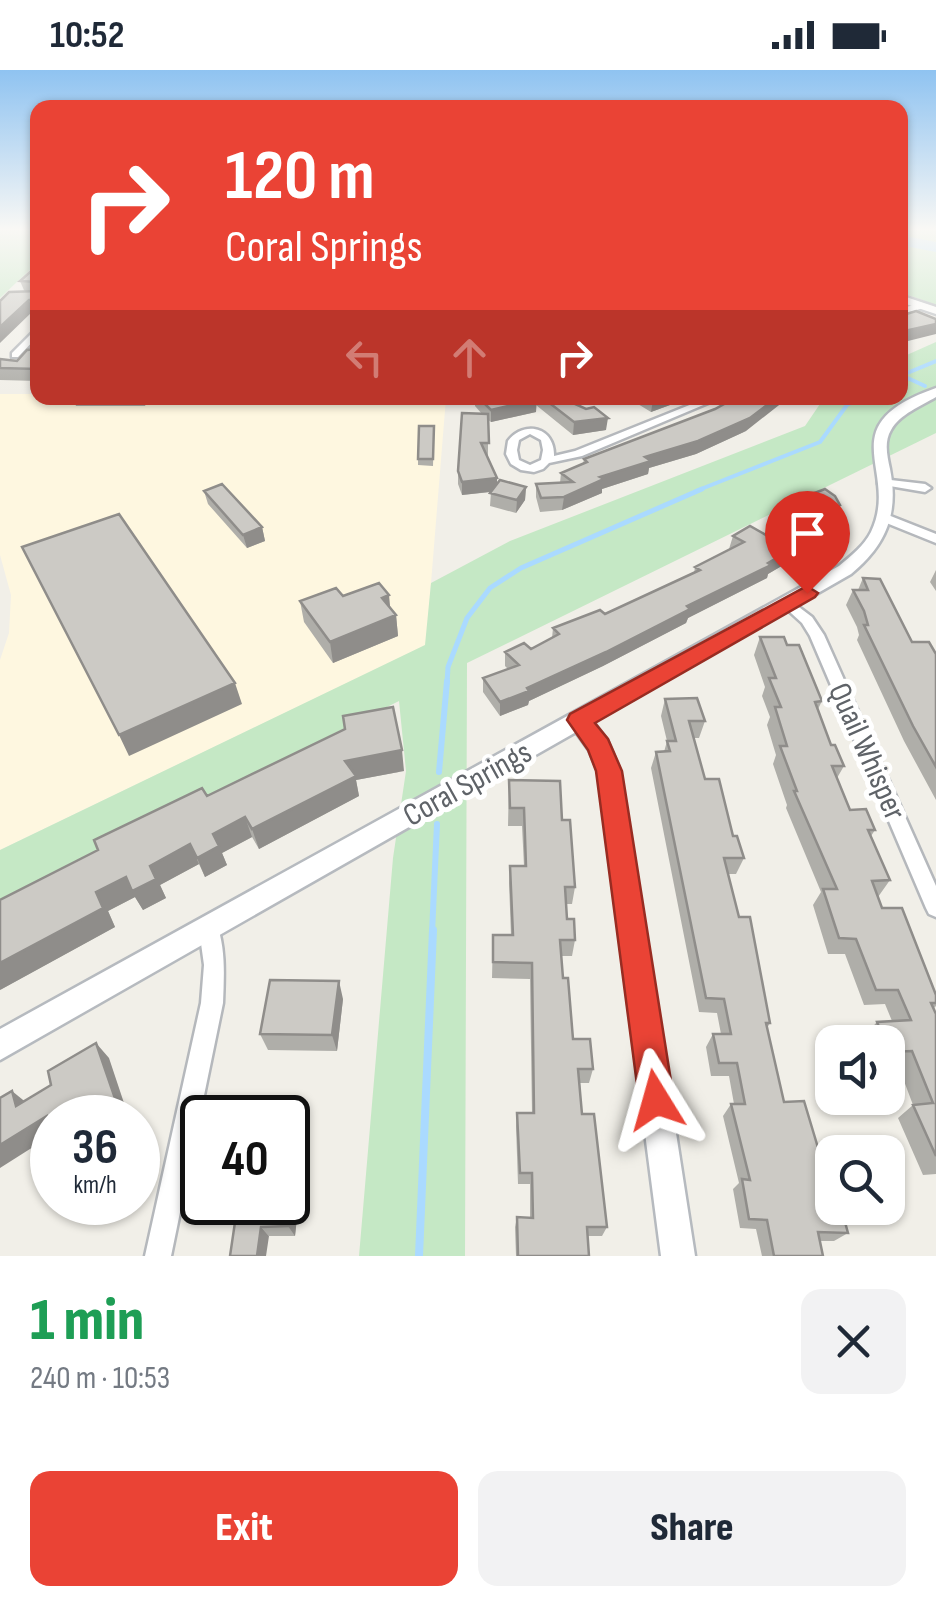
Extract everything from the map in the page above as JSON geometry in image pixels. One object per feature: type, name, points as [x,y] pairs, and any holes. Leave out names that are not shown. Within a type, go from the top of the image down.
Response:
[{"type":"street","points":[[908,304],[936,311]]},
{"type":"street","points":[[30,339],[16,355],[30,355]]},
{"type":"street","points":[[936,392],[906,406],[882,431],[878,455],[883,517],[936,539]]},
{"type":"street","points":[[548,460],[578,454],[693,405]]},
{"type":"street","points":[[882,482],[925,488]]},
{"type":"street","name":"Coral Springs","points":[[0,1045],[827,582],[860,557],[883,517]]},
{"type":"street","name":"Quail Whisper","points":[[787,603],[807,620],[817,636],[936,908]]},
{"type":"street","points":[[579,720],[599,746],[609,771],[678,1256]]},
{"type":"street","points":[[158,1256],[212,1003],[214,965],[209,929]]},
{"type":"shaded area","points":[[0,394],[30,394],[30,405],[445,405],[426,645],[0,850],[0,660],[9,633],[11,595],[0,555]]},
{"type":"green space","points":[[0,284],[14,284],[0,298]]},
{"type":"green space","points":[[908,284],[936,284],[936,305],[908,295]]},
{"type":"green space","points":[[936,342],[936,433],[467,663],[465,1256],[359,1256],[393,858],[406,771],[399,701],[0,901],[0,850],[425,645],[431,583],[510,541],[805,426],[819,405],[908,405],[908,354]]},
{"type":"building","points":[[30,291],[30,300],[0,327],[0,301],[9,292]]},
{"type":"building","points":[[916,311],[936,319],[936,324],[908,330],[908,314]]},
{"type":"building","points":[[30,350],[30,369],[0,368],[0,359],[17,361]]},
{"type":"building","points":[[486,405],[512,405],[491,410]]},
{"type":"building","points":[[552,405],[594,407],[608,418],[574,422]]},
{"type":"building","points":[[722,405],[767,405],[750,418],[698,441],[645,457],[651,461],[600,477],[604,479],[564,497],[541,498],[536,484],[573,482],[561,473],[587,462],[584,459]]},
{"type":"building","points":[[462,413],[488,414],[489,443],[481,443],[497,478],[462,482],[458,471]]},
{"type":"building","points":[[419,426],[434,426],[433,459],[418,459]]},
{"type":"building","points":[[500,480],[526,487],[517,500],[490,493]]},
{"type":"building","points":[[222,484],[262,527],[243,535],[204,491]]},
{"type":"building","points":[[825,489],[840,505],[818,513],[836,523],[768,563],[771,565],[606,652],[527,688],[529,691],[500,702],[483,678],[519,665],[505,652],[524,643],[531,649],[559,634],[553,628],[600,610],[605,614],[700,570],[695,567],[744,542],[733,536],[750,526],[766,535],[795,519],[784,512],[793,508],[786,504]]},
{"type":"building","points":[[119,514],[235,683],[119,735],[22,547]]},
{"type":"building","points":[[863,578],[880,579],[912,642],[929,642],[936,654],[936,767],[864,625],[868,625],[864,611],[853,590],[868,590]]},
{"type":"building","points":[[379,583],[389,595],[382,598],[396,615],[330,642],[300,601],[336,588],[343,596]]},
{"type":"building","points":[[760,637],[784,637],[787,645],[799,645],[822,701],[815,702],[831,745],[835,745],[844,766],[832,766],[850,810],[866,809],[875,830],[868,830],[890,880],[872,881],[882,908],[902,908],[936,995],[936,1003],[931,1003],[936,1014],[936,1156],[913,1105],[933,1103],[912,1051],[905,1051],[905,1025],[877,1022],[911,1020],[898,990],[876,990],[856,939],[839,938],[823,889],[837,889],[794,791],[780,746],[787,746],[775,707],[781,707],[769,678],[776,678]]},
{"type":"building","points":[[697,698],[705,721],[689,721],[705,779],[719,779],[733,836],[737,836],[744,858],[724,858],[739,917],[750,917],[770,1023],[766,1023],[784,1102],[804,1101],[815,1138],[815,1225],[846,1225],[848,1233],[818,1232],[823,1256],[774,1256],[767,1220],[749,1219],[742,1179],[750,1180],[731,1104],[745,1104],[737,1063],[719,1063],[713,1034],[731,1034],[724,999],[706,998],[656,752],[670,751],[667,741],[676,741],[665,699]]},
{"type":"building","points":[[393,707],[402,750],[345,761],[356,776],[252,829],[245,817],[213,834],[219,846],[197,858],[190,844],[150,866],[156,879],[132,891],[126,877],[96,892],[103,908],[0,963],[0,900],[98,850],[94,840],[202,788],[207,796],[345,729],[343,716]]},
{"type":"building","points":[[509,780],[560,781],[562,820],[570,820],[575,887],[565,887],[567,919],[574,919],[575,940],[560,940],[563,978],[568,978],[573,1039],[590,1039],[593,1069],[578,1069],[582,1114],[594,1114],[607,1227],[587,1227],[589,1256],[518,1256],[517,1217],[533,1218],[532,1173],[520,1173],[517,1113],[534,1113],[532,963],[493,962],[493,935],[513,935],[510,866],[526,866],[524,808],[510,808]]},
{"type":"building","points":[[270,980],[339,981],[332,1035],[260,1034]]},
{"type":"building","points":[[96,1043],[114,1095],[34,1095],[51,1085],[48,1071]]},
{"type":"building","points":[[12,1091],[16,1106],[30,1098],[30,1126],[0,1145],[0,1098]]},
{"type":"building","points":[[235,1225],[288,1225],[261,1227],[257,1256],[230,1256]]},
{"type":"waterway","points":[[908,373],[936,361]]},
{"type":"waterway","points":[[908,378],[925,386]]},
{"type":"waterway","points":[[696,491],[820,442],[847,405]]},
{"type":"waterway","points":[[447,683],[448,667],[467,618],[490,588],[521,568],[702,489]]},
{"type":"waterway","points":[[439,772],[447,681]]},
{"type":"waterway","points":[[432,933],[437,824]]},
{"type":"waterway","points":[[419,1256],[433,930]]},
{"type":"route","points":[[656,1100],[609,771],[599,746],[579,720],[807,593]]}]
